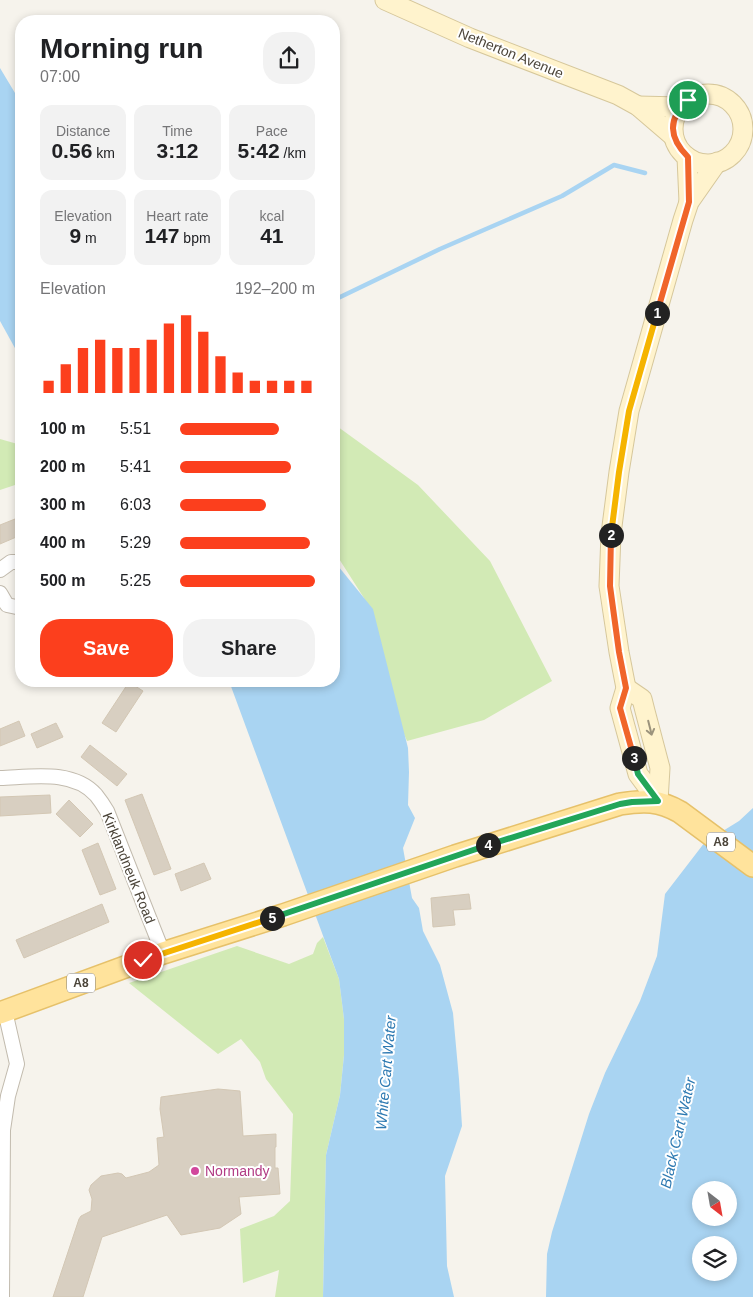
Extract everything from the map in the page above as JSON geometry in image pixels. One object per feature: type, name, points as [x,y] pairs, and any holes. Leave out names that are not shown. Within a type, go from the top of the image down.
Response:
[{"type":"main road","name":"A8","points":[[3,1012],[163,953],[283,915],[455,856],[620,804],[658,801],[668,804],[753,866]]},
{"type":"street","name":"Netherton Avenue","points":[[385,0],[470,38],[618,95],[638,106],[673,136]]},
{"type":"street","points":[[707,94],[722,97],[735,107],[740,116],[742,136],[738,145],[733,153],[718,162],[707,164],[697,162],[688,157],[678,148],[673,136],[675,116],[680,107],[697,95],[707,94]]},
{"type":"street","name":"Netherton Avenue","points":[[638,106],[680,107]]},
{"type":"street","points":[[658,801],[660,768],[642,699],[626,688],[619,652],[610,586],[611,534],[629,411],[689,202],[688,157]]},
{"type":"street","points":[[689,202],[718,162]]},
{"type":"street","points":[[0,570],[11,562],[15,562]]},
{"type":"street","points":[[2,602],[15,606]]},
{"type":"street","name":"Kirklandneuk Road","points":[[0,778],[66,778],[83,784],[96,795],[107,811],[163,953]]},
{"type":"street","points":[[2,1297],[3,1130],[8,1096],[17,1064],[3,1012]]},
{"type":"green space","points":[[340,428],[418,485],[490,561],[552,681],[484,720],[407,741],[395,713],[364,598],[340,560]]},
{"type":"green space","points":[[0,439],[15,443],[15,485],[0,490]]},
{"type":"green space","points":[[323,937],[339,979],[344,1019],[344,1055],[340,1095],[326,1155],[323,1297],[275,1297],[279,1270],[243,1283],[240,1229],[274,1216],[290,1201],[293,1114],[266,1079],[260,1062],[241,1039],[218,1054],[129,983],[237,946],[289,964],[313,954],[317,943]]},
{"type":"water","points":[[0,68],[15,93],[15,348],[0,321]]},
{"type":"water","name":"White Cart Water","points":[[340,568],[373,609],[408,748],[408,805],[415,818],[403,848],[412,898],[419,908],[423,931],[440,965],[453,1013],[462,1126],[445,1176],[447,1266],[454,1297],[323,1297],[326,1155],[340,1095],[344,1055],[344,1019],[339,979],[231,687],[340,687]]},
{"type":"water","name":"Black Cart Water","points":[[753,808],[753,1297],[546,1297],[547,1254],[552,1232],[589,1114],[605,1073],[640,1001],[657,956],[665,894],[705,842],[739,821]]},
{"type":"building","points":[[15,519],[15,538],[0,544],[0,525]]},
{"type":"building","points":[[126,687],[137,687],[143,691],[116,732],[102,723]]},
{"type":"building","points":[[19,721],[25,736],[0,746],[0,729]]},
{"type":"building","points":[[56,723],[63,737],[37,748],[31,734]]},
{"type":"building","points":[[90,745],[127,774],[117,786],[81,757]]},
{"type":"building","points":[[142,794],[171,869],[154,875],[125,800]]},
{"type":"building","points":[[50,795],[51,813],[0,816],[0,797]]},
{"type":"building","points":[[69,800],[93,824],[80,837],[56,814]]},
{"type":"building","points":[[98,843],[116,889],[100,895],[82,850]]},
{"type":"building","points":[[204,863],[211,879],[181,891],[175,874]]},
{"type":"building","points":[[469,894],[471,909],[453,910],[455,925],[433,927],[431,898]]},
{"type":"building","points":[[102,904],[109,922],[24,958],[16,940]]},
{"type":"building","points":[[218,1089],[240,1091],[243,1136],[276,1134],[275,1168],[278,1168],[280,1194],[239,1197],[241,1214],[220,1228],[181,1235],[167,1215],[102,1237],[83,1297],[53,1297],[79,1219],[91,1211],[92,1199],[89,1190],[91,1185],[101,1176],[118,1173],[126,1178],[149,1172],[159,1165],[157,1138],[164,1137],[160,1109],[161,1097]]},
{"type":"waterway","points":[[340,297],[440,249],[562,196],[614,165],[645,173]]},
{"type":"place","name":"Normandy","points":[[195,1171]]},
{"type":"route","points":[[143,960],[283,915],[455,856],[620,804],[658,801],[638,774],[620,708],[626,688],[610,586],[611,534],[629,411],[689,202],[688,157],[678,148],[673,136],[675,116],[680,107],[688,100]]}]
